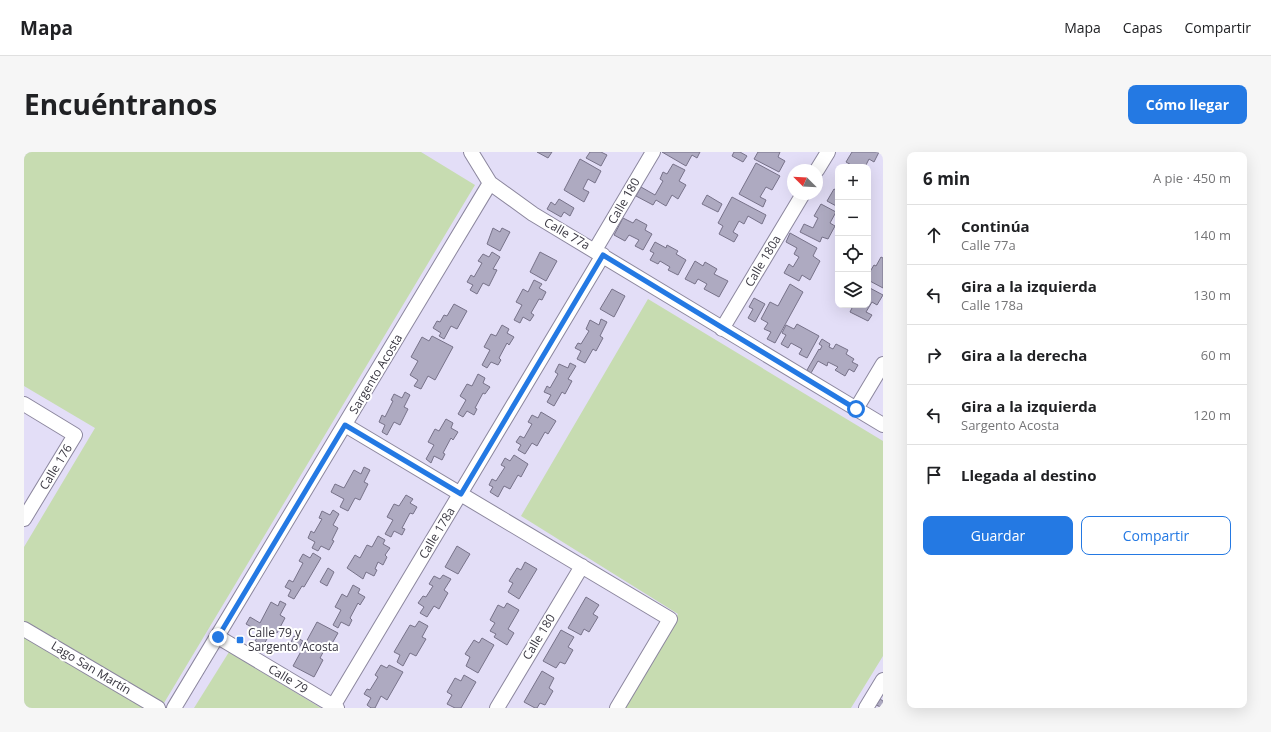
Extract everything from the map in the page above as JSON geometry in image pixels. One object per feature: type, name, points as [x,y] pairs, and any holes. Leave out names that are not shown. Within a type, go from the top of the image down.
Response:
[{"type":"street","name":"Calle 77a","points":[[471,152],[490,183],[533,214],[883,425]]},
{"type":"street","name":"Calle 180","points":[[599,253],[653,152]]},
{"type":"street","points":[[821,164],[828,152]]},
{"type":"street","name":"Sargento Acosta","points":[[174,708],[490,183]]},
{"type":"street","name":"Calle 180a","points":[[722,329],[799,200]]},
{"type":"street","name":"Calle 178a","points":[[334,707],[461,494],[599,253]]},
{"type":"street","points":[[856,409],[883,364]]},
{"type":"street","name":"Calle 176","points":[[24,404],[75,435],[24,519]]},
{"type":"street","points":[[345,425],[670,619],[617,708]]},
{"type":"street","name":"Calle 180","points":[[497,708],[582,566]]},
{"type":"street","name":"Lago San Martín","points":[[24,629],[158,708]]},
{"type":"street","name":"Calle 79","points":[[218,637],[334,707]]},
{"type":"street","points":[[866,708],[883,680]]},
{"type":"green space","points":[[24,152],[421,152],[475,185],[161,708],[24,708],[24,547],[95,428],[24,386]]},
{"type":"green space","points":[[648,299],[883,441],[883,656],[851,708],[620,708],[678,614],[521,516]]},
{"type":"green space","points":[[229,652],[321,708],[194,708]]},
{"type":"building","points":[[537,152],[552,152],[548,158]]},
{"type":"building","points":[[590,152],[601,152],[607,155],[601,166],[586,158]]},
{"type":"building","points":[[662,152],[700,152],[697,158],[692,155],[686,166]]},
{"type":"building","points":[[734,152],[740,152],[747,156],[743,162],[732,156]]},
{"type":"building","points":[[758,152],[780,152],[778,157],[785,161],[779,172],[754,159]]},
{"type":"building","points":[[852,152],[879,152],[874,162],[869,159],[866,164],[850,164],[846,162]]},
{"type":"building","points":[[580,159],[601,171],[595,183],[588,179],[583,189],[589,192],[584,202],[564,190]]},
{"type":"building","points":[[756,163],[780,176],[772,190],[766,187],[760,197],[766,200],[763,207],[739,194]]},
{"type":"building","points":[[673,164],[685,170],[679,181],[686,185],[678,199],[672,195],[666,206],[656,200],[653,205],[636,196],[641,187],[655,195],[663,181],[660,179],[663,172],[667,174]]},
{"type":"building","points":[[834,189],[835,190],[835,205],[827,201]]},
{"type":"building","points":[[707,195],[722,204],[718,212],[702,204]]},
{"type":"building","points":[[732,197],[766,215],[762,224],[748,216],[744,224],[739,221],[733,232],[738,235],[734,242],[719,234],[723,226],[718,223]]},
{"type":"building","points":[[559,199],[574,208],[570,216],[564,212],[561,217],[547,209],[551,202],[555,205]]},
{"type":"building","points":[[821,204],[835,211],[830,223],[835,226],[828,239],[822,237],[820,242],[800,232],[804,224],[813,228],[818,218],[814,216]]},
{"type":"building","points":[[623,218],[633,223],[636,219],[647,225],[645,230],[652,234],[643,250],[635,246],[639,240],[629,235],[625,241],[614,235]]},
{"type":"building","points":[[493,228],[500,232],[502,228],[510,232],[500,251],[487,244]]},
{"type":"building","points":[[790,233],[817,248],[813,256],[820,261],[810,280],[802,275],[799,281],[784,273],[789,264],[793,267],[799,257],[794,254],[797,248],[786,242]]},
{"type":"building","points":[[655,242],[666,248],[667,245],[678,251],[676,254],[686,260],[678,275],[668,270],[670,267],[660,261],[658,264],[650,260],[654,253],[650,251]]},
{"type":"building","points":[[492,252],[500,257],[493,269],[497,270],[489,286],[483,283],[477,294],[470,290],[473,285],[467,282],[471,275],[474,277],[482,263],[478,261],[483,254],[489,257]]},
{"type":"building","points":[[540,252],[557,261],[546,281],[530,272]]},
{"type":"building","points":[[881,257],[883,258],[883,288],[871,282],[871,270],[874,265],[876,266]]},
{"type":"building","points":[[695,261],[703,266],[705,262],[717,269],[714,274],[728,281],[719,297],[704,289],[707,284],[698,279],[695,284],[685,279]]},
{"type":"building","points":[[534,280],[542,284],[539,288],[546,292],[542,300],[539,299],[531,313],[534,315],[530,321],[523,317],[520,323],[514,320],[522,305],[516,302],[523,289],[528,292]]},
{"type":"building","points":[[790,284],[803,292],[775,343],[767,339],[771,332],[764,329],[768,323],[761,319],[770,302],[778,306]]},
{"type":"building","points":[[612,289],[625,296],[614,317],[600,309]]},
{"type":"building","points":[[871,289],[883,295],[877,305],[872,302],[871,304]]},
{"type":"building","points":[[754,298],[765,304],[755,322],[748,318],[753,309],[749,307]]},
{"type":"building","points":[[454,304],[467,311],[457,329],[451,326],[444,339],[439,336],[441,333],[433,328],[437,321],[440,322],[444,315],[447,316]]},
{"type":"building","points":[[852,308],[868,308],[866,312],[872,315],[868,321],[850,312]]},
{"type":"building","points":[[601,319],[607,322],[600,336],[603,338],[596,351],[593,349],[585,363],[577,359],[581,351],[575,348],[578,343],[581,344],[589,331],[586,329],[590,320],[599,325]]},
{"type":"building","points":[[797,324],[819,336],[807,358],[799,354],[802,349],[791,343],[788,348],[781,344],[786,335],[782,333],[786,325],[794,329]]},
{"type":"building","points":[[502,325],[509,329],[507,333],[514,337],[509,345],[507,343],[499,358],[501,360],[498,365],[491,362],[487,368],[482,365],[490,350],[484,347],[491,334],[496,336]]},
{"type":"building","points":[[432,336],[453,347],[435,380],[428,376],[421,389],[414,386],[418,380],[410,375],[418,361],[411,357],[422,337],[429,341]]},
{"type":"building","points":[[822,339],[830,344],[829,347],[833,349],[836,344],[848,350],[846,354],[854,359],[852,362],[858,365],[854,372],[849,369],[845,376],[835,370],[838,367],[828,362],[827,366],[818,361],[811,373],[807,370],[822,346],[819,344]]},
{"type":"building","points":[[570,363],[576,366],[568,379],[572,381],[565,394],[562,392],[554,406],[547,402],[551,395],[544,392],[547,386],[550,388],[558,374],[555,372],[559,364],[568,368]]},
{"type":"building","points":[[478,374],[485,378],[483,383],[490,387],[485,394],[483,393],[475,408],[477,409],[474,415],[467,411],[463,417],[458,414],[466,400],[460,396],[467,384],[472,386]]},
{"type":"building","points":[[405,392],[410,395],[404,407],[408,409],[400,425],[394,422],[387,435],[382,432],[385,425],[379,422],[382,415],[385,417],[393,401],[391,400],[394,394],[402,398]]},
{"type":"building","points":[[541,412],[556,421],[548,434],[545,432],[537,446],[532,443],[525,454],[518,450],[521,445],[516,442],[520,436],[524,438],[532,424],[528,422],[532,415],[538,418]]},
{"type":"building","points":[[446,419],[453,423],[451,428],[458,432],[453,440],[451,438],[443,453],[445,454],[442,460],[434,456],[431,463],[426,459],[434,445],[428,442],[435,429],[439,431]]},
{"type":"building","points":[[514,455],[528,464],[521,477],[518,475],[510,489],[504,486],[498,497],[490,492],[493,487],[489,485],[492,479],[496,481],[505,467],[501,465],[505,458],[510,461]]},
{"type":"building","points":[[364,467],[370,470],[364,482],[368,484],[360,500],[355,498],[348,511],[340,507],[344,499],[331,492],[335,484],[344,488],[354,470],[361,474]]},
{"type":"building","points":[[406,495],[413,499],[410,503],[417,507],[413,514],[410,513],[402,528],[405,529],[402,535],[394,531],[391,537],[385,534],[393,520],[387,517],[394,504],[399,506]]},
{"type":"building","points":[[333,510],[339,514],[333,525],[338,528],[332,540],[334,541],[329,550],[321,546],[318,551],[312,548],[315,542],[308,538],[311,531],[314,533],[322,519],[319,518],[322,511],[330,515]]},
{"type":"building","points":[[378,536],[385,540],[383,544],[390,548],[385,555],[387,557],[383,565],[378,562],[375,569],[377,570],[374,576],[366,572],[363,579],[347,568],[355,555],[360,558],[367,545],[372,547]]},
{"type":"building","points":[[457,546],[470,554],[458,574],[445,567]]},
{"type":"building","points":[[313,553],[321,558],[304,587],[302,586],[294,599],[288,596],[291,590],[285,587],[289,580],[293,582],[303,563],[299,561],[303,554],[310,558]]},
{"type":"building","points":[[525,562],[537,569],[519,599],[508,592],[513,583],[509,581],[517,568],[521,570]]},
{"type":"building","points":[[328,568],[334,572],[327,586],[320,582]]},
{"type":"building","points":[[443,575],[451,579],[444,590],[448,593],[439,609],[434,606],[427,617],[420,613],[424,607],[418,603],[423,596],[426,597],[433,586],[429,584],[434,576],[440,579]]},
{"type":"building","points":[[353,585],[360,589],[358,593],[365,597],[360,605],[358,603],[350,618],[352,620],[349,626],[341,622],[338,628],[333,625],[341,610],[335,607],[342,594],[347,597]]},
{"type":"building","points":[[586,597],[599,605],[593,614],[598,617],[589,632],[584,629],[581,635],[568,628]]},
{"type":"building","points":[[280,601],[286,604],[280,615],[285,618],[277,633],[272,630],[263,646],[255,641],[261,632],[246,624],[250,617],[260,623],[271,602],[278,606]]},
{"type":"building","points":[[507,603],[519,610],[508,629],[514,633],[507,645],[494,637],[496,634],[490,631],[495,623],[490,620],[498,605],[504,608]]},
{"type":"building","points":[[419,621],[428,626],[422,637],[426,639],[416,656],[410,653],[403,666],[397,662],[400,655],[394,652],[410,625],[415,627]]},
{"type":"building","points":[[317,622],[338,633],[330,647],[327,645],[320,658],[323,660],[314,677],[293,666]]},
{"type":"building","points":[[561,630],[574,637],[568,647],[573,650],[565,664],[560,662],[556,668],[543,661]]},
{"type":"building","points":[[294,636],[303,641],[297,651],[289,646]]},
{"type":"building","points":[[482,638],[494,645],[478,673],[466,666],[470,657],[465,654],[474,640],[479,643]]},
{"type":"building","points":[[381,665],[387,668],[389,665],[403,672],[387,700],[381,696],[375,708],[371,708],[367,705],[371,698],[364,694],[367,689],[370,690],[378,677],[375,675]]},
{"type":"building","points":[[542,671],[554,678],[549,688],[553,691],[545,705],[540,703],[537,708],[535,708],[524,702]]},
{"type":"building","points":[[464,675],[476,682],[461,708],[455,708],[447,704],[452,695],[447,692],[455,678],[461,681]]},
{"type":"building","points":[[880,699],[883,701],[883,708],[876,705]]},
{"type":"place","name":"Calle 79 y Sargento Acosta","points":[[240,640]]},
{"type":"route","points":[[218,637],[345,425],[461,494],[603,255],[722,329],[856,409]]}]
